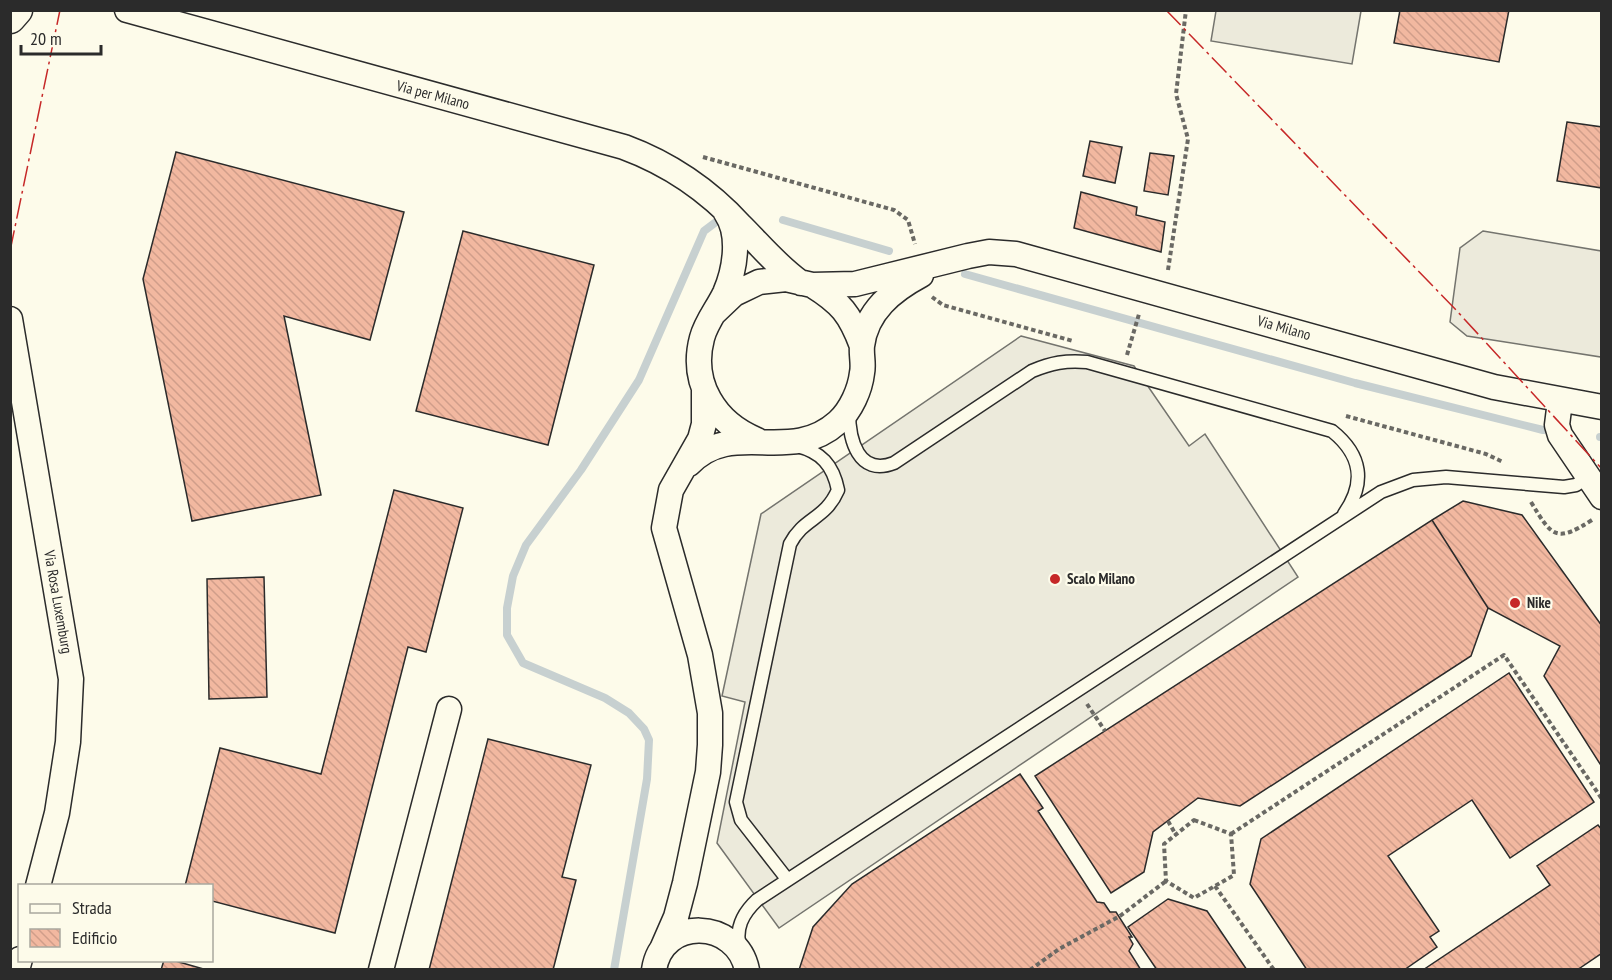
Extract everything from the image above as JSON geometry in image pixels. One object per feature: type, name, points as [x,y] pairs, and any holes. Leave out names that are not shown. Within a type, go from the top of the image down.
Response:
[{"type":"street","name":"Via per Milano","points":[[122,11],[624,147],[679,172],[721,206],[769,257],[807,284]]},
{"type":"street","points":[[658,959],[676,917],[708,772],[710,713],[700,655],[664,528],[671,490],[700,439],[704,424],[704,391],[698,364],[702,337],[726,291],[735,252],[731,226],[721,206]]},
{"type":"street","name":"Via Milano","points":[[968,256],[989,252],[1016,254],[1494,387],[1602,407]]},
{"type":"street","points":[[714,313],[734,294],[759,282],[786,279],[807,284],[855,284],[968,256]]},
{"type":"street","points":[[862,346],[876,310],[888,296],[937,267],[968,256]]},
{"type":"street","points":[[680,473],[695,458],[724,443],[790,444],[816,436],[838,421],[855,399],[863,373],[862,346],[852,320],[835,299],[807,284]]},
{"type":"street","name":"Via Rosa Luxemburg","points":[[10,319],[71,679],[68,742],[57,813],[38,884]]},
{"type":"street","points":[[704,391],[717,414],[730,426],[737,432],[763,442]]},
{"type":"street","points":[[1560,401],[1557,425],[1560,435],[1602,497]]},
{"type":"street","points":[[381,969],[448,709]]},
{"type":"street","points":[[685,883],[684,901],[687,909],[707,930]]},
{"type":"street","points":[[658,959],[673,938],[687,931],[707,930],[718,932],[731,940],[744,961]]},
{"type":"lane","points":[[849,406],[849,429],[853,444],[861,457],[870,464],[883,467],[894,463],[1032,371],[1069,360],[1087,362],[1332,431],[1353,452],[1358,469],[1357,489],[1342,518]]},
{"type":"lane","points":[[787,879],[741,820],[736,802],[790,544],[796,533],[825,511],[838,490],[829,464],[819,454],[790,444]]},
{"type":"lane","points":[[744,961],[738,929],[748,908],[787,879],[1381,492],[1413,480],[1446,477],[1564,487],[1576,484],[1588,477]]},
{"type":"path","points":[[1165,295],[1188,139],[1176,94],[1186,10]]},
{"type":"path","points":[[1127,356],[1140,307]]},
{"type":"path","points":[[1231,834],[1504,656],[1602,799]]},
{"type":"path","points":[[1077,691],[1105,731]]},
{"type":"path","points":[[1167,881],[1164,844],[1194,820],[1231,834]]},
{"type":"path","points":[[1168,821],[1176,835]]},
{"type":"path","points":[[1167,881],[1194,897],[1234,875],[1231,834]]},
{"type":"path","points":[[1030,969],[1059,949],[1120,916],[1167,881]]},
{"type":"path","points":[[1215,886],[1274,969]]},
{"type":"shaded area","points":[[1216,11],[1361,11],[1352,64],[1211,41]]},
{"type":"shaded area","points":[[1483,231],[1601,251],[1601,357],[1467,336],[1450,322],[1460,248]]},
{"type":"shaded area","points":[[1021,336],[1134,366],[1189,446],[1205,434],[1298,577],[779,928],[717,843],[745,702],[722,696],[761,514]]},
{"type":"building","points":[[1400,10],[1509,10],[1499,62],[1394,43]]},
{"type":"building","points":[[1567,122],[1602,127],[1602,188],[1557,181]]},
{"type":"building","points":[[1090,141],[1122,147],[1115,183],[1083,176]]},
{"type":"building","points":[[176,152],[404,212],[370,340],[284,316],[321,495],[192,521],[143,279]]},
{"type":"building","points":[[1150,153],[1174,156],[1168,195],[1144,191]]},
{"type":"building","points":[[1081,192],[1137,207],[1136,215],[1165,222],[1161,252],[1074,228]]},
{"type":"building","points":[[463,231],[594,265],[548,445],[416,411]]},
{"type":"building","points":[[394,490],[463,508],[426,652],[408,647],[335,933],[213,901],[213,884],[186,884],[220,748],[321,774]]},
{"type":"building","points":[[1463,501],[1522,515],[1602,626],[1602,767],[1544,676],[1560,646],[1488,608],[1432,520]]},
{"type":"building","points":[[1432,520],[1488,608],[1471,656],[1240,806],[1198,798],[1153,832],[1144,872],[1111,893],[1035,776]]},
{"type":"building","points":[[264,577],[267,697],[209,699],[207,579]]},
{"type":"building","points":[[1509,673],[1594,802],[1510,858],[1472,800],[1388,856],[1439,931],[1430,937],[1437,947],[1404,970],[1307,970],[1250,884],[1261,839]]},
{"type":"building","points":[[488,739],[591,765],[562,877],[576,880],[553,970],[429,970]]},
{"type":"building","points":[[1020,774],[1043,808],[1038,811],[1097,902],[1104,903],[1110,912],[1116,912],[1132,937],[1129,937],[1133,944],[1129,951],[1141,970],[799,970],[813,927],[852,884]]},
{"type":"building","points":[[1598,825],[1602,830],[1602,953],[1577,970],[1423,970],[1550,885],[1537,866]]},
{"type":"building","points":[[1168,899],[1207,911],[1247,970],[1157,970],[1128,927]]},
{"type":"building","points":[[163,962],[179,962],[207,970],[161,970]]},
{"type":"waterway","points":[[614,970],[647,779],[649,740],[644,729],[629,713],[605,698],[523,663],[507,635],[507,608],[513,576],[526,545],[581,470],[639,380],[704,231],[720,219]]},
{"type":"waterway","points":[[783,220],[889,251]]},
{"type":"waterway","points":[[965,274],[1355,383],[1543,430]]},
{"type":"power","points":[[10,251],[60,10]]},
{"type":"power","points":[[1166,10],[1456,310],[1602,469]]},
{"type":"place","name":"Scalo Milano","points":[[1055,579]]},
{"type":"place","name":"Nike","points":[[1515,603]]}]
